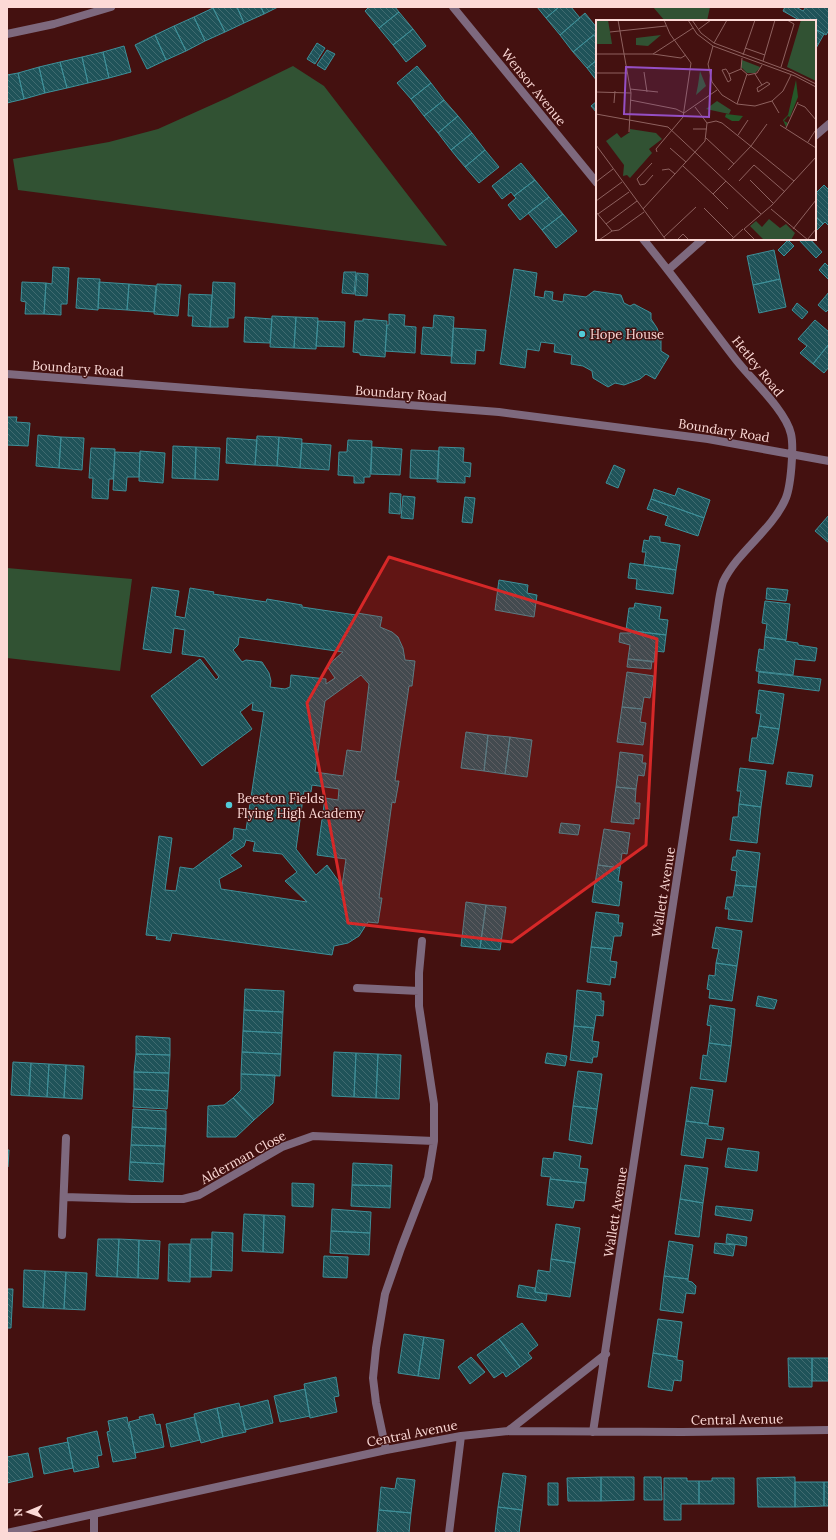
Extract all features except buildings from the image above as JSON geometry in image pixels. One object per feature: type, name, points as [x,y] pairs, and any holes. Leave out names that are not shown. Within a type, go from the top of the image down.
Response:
[{"type":"street","points":[[7,34],[54,24],[111,7]]},
{"type":"street","name":"Wensor Avenue","points":[[453,7],[596,182]]},
{"type":"street","points":[[816,135],[829,124]]},
{"type":"street","points":[[644,240],[668,270],[701,240]]},
{"type":"street","name":"Hetley Road","points":[[668,270],[738,363],[780,411],[791,434],[791,453]]},
{"type":"street","name":"Boundary Road","points":[[7,374],[499,412],[708,438],[791,453]]},
{"type":"street","points":[[791,453],[829,461]]},
{"type":"street","name":"Wallett Avenue","points":[[593,1432],[719,600],[723,583],[730,571],[777,514],[786,499],[791,474],[791,453]]},
{"type":"street","points":[[386,1450],[376,1403],[373,1378],[376,1348],[385,1294],[428,1178],[434,1141],[434,1104],[431,1075],[421,1029],[419,991],[422,941]]},
{"type":"street","points":[[357,988],[419,991]]},
{"type":"street","name":"Alderman Close","points":[[64,1197],[183,1199],[198,1195],[282,1147],[313,1136],[434,1141]]},
{"type":"street","points":[[62,1236],[66,1138]]},
{"type":"street","points":[[508,1431],[606,1354]]},
{"type":"street","name":"Central Avenue","points":[[7,1533],[386,1450],[461,1436],[508,1431],[593,1432],[829,1430]]},
{"type":"street","points":[[449,1533],[461,1436]]},
{"type":"street","points":[[94,1514],[94,1533]]},
{"type":"highlighted area","points":[[389,557],[657,639],[646,845],[512,942],[348,923],[307,703]]},
{"type":"green space","points":[[653,7],[710,7],[707,20],[664,20]]},
{"type":"green space","points":[[293,66],[324,86],[447,246],[18,190],[13,159],[109,142],[158,129]]},
{"type":"green space","points":[[7,568],[132,579],[120,671],[7,658]]},
{"type":"place","name":"Hope House","points":[[582,334]]},
{"type":"place","name":"Beeston Fields Flying High Academy","points":[[229,805]]}]
